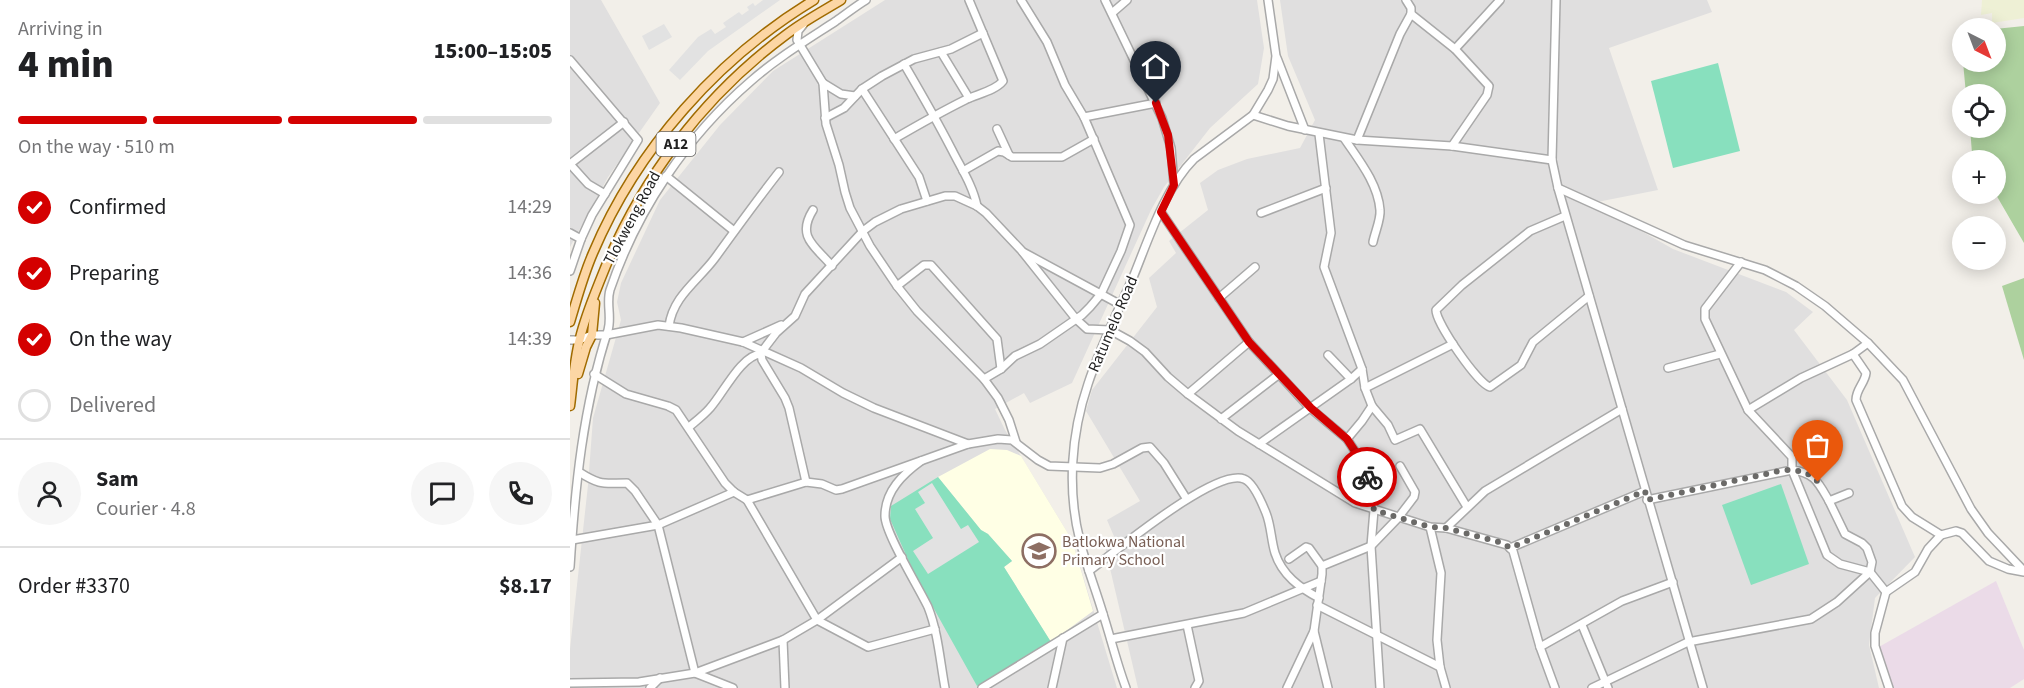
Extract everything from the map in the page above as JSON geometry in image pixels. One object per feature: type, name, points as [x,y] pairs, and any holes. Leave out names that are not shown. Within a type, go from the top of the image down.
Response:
[{"type":"main road","name":"Tlokweng Road","points":[[570,322],[593,252],[610,218],[652,150],[678,116],[739,55],[813,0]]},
{"type":"main road","name":"Tlokweng Road","points":[[570,402],[575,340],[624,227],[651,178],[700,114],[726,86],[774,44],[807,20],[841,0]]},
{"type":"main road","points":[[570,402],[585,347],[592,335],[596,291]]},
{"type":"street","points":[[570,567],[586,414],[594,374],[609,322],[608,297],[621,262],[647,207],[666,176],[702,130],[730,101],[798,42],[866,0]]},
{"type":"street","points":[[894,139],[934,115],[998,86],[1003,81],[969,0]]},
{"type":"street","points":[[984,379],[1016,356],[1034,348],[1076,320],[1101,294],[1130,225],[1084,117],[1065,85],[1047,42],[1021,0]]},
{"type":"street","points":[[1105,0],[1156,103],[1168,135],[1174,185]]},
{"type":"street","points":[[1112,13],[1127,0]]},
{"type":"street","name":"Ratumelo Road","points":[[1126,688],[1089,571],[1073,507],[1072,468],[1076,431],[1087,384],[1174,185],[1194,159],[1253,115],[1273,79],[1276,56],[1268,0]]},
{"type":"street","points":[[1357,140],[1400,34],[1411,14],[1411,8],[1406,0]]},
{"type":"street","points":[[1455,49],[1500,0]]},
{"type":"street","points":[[1556,0],[1552,160],[1565,216],[1703,688]]},
{"type":"street","points":[[1411,14],[1455,49],[1490,89],[1452,146]]},
{"type":"street","points":[[807,20],[799,28],[798,42],[823,83],[825,118],[829,137],[850,208],[879,261],[897,286],[917,311],[984,379],[1005,412],[1016,442]]},
{"type":"street","points":[[825,118],[843,108],[862,89],[904,64],[951,49],[983,33]]},
{"type":"street","points":[[774,44],[786,39],[798,42]]},
{"type":"street","points":[[941,52],[969,98]]},
{"type":"street","points":[[1276,56],[1305,130]]},
{"type":"street","points":[[570,60],[624,122],[637,138],[638,143],[605,194],[581,239],[570,271]]},
{"type":"street","points":[[904,64],[963,171],[977,206]]},
{"type":"street","points":[[823,83],[844,95],[855,96]]},
{"type":"street","points":[[862,89],[919,177],[927,201]]},
{"type":"street","points":[[1084,117],[1156,103]]},
{"type":"street","points":[[1253,115],[1319,134],[1357,140],[1452,146],[1552,160]]},
{"type":"street","points":[[605,194],[588,184],[570,164],[624,122]]},
{"type":"street","points":[[997,129],[1009,155]]},
{"type":"street","points":[[1319,134],[1331,233],[1324,267],[1362,369],[1365,388],[1372,406],[1388,425],[1395,440],[1420,429],[1467,507]]},
{"type":"street","points":[[1344,138],[1370,179],[1378,200],[1381,211],[1373,242]]},
{"type":"street","points":[[963,171],[998,151],[1017,157],[1062,157],[1094,139]]},
{"type":"street","points":[[669,326],[671,313],[680,298],[714,260],[779,172]]},
{"type":"street","points":[[666,176],[734,231]]},
{"type":"street","points":[[689,427],[710,409],[742,365],[754,355],[762,352],[776,333],[795,316],[805,294],[863,231],[888,215],[927,201],[955,196],[969,185]]},
{"type":"street","points":[[1261,213],[1326,188]]},
{"type":"street","points":[[1558,188],[1684,245],[1765,270],[1796,285],[1825,306],[1868,343],[1903,380],[1971,509],[1988,533],[2024,572]]},
{"type":"street","points":[[955,196],[977,206],[986,213],[1021,250],[1076,320],[1089,330],[1110,330],[1145,352],[1168,377],[1188,394],[1259,444],[1355,503],[1430,527],[1446,528],[1503,543],[1510,548],[1555,688]]},
{"type":"street","points":[[813,210],[805,226],[806,234],[832,266]]},
{"type":"street","points":[[1161,212],[1249,342],[1311,408],[1347,439],[1364,465],[1374,510],[1371,546],[1380,688]]},
{"type":"street","points":[[1565,216],[1530,231],[1462,285],[1436,310],[1436,316],[1482,384],[1492,387],[1521,365],[1533,342],[1589,296]]},
{"type":"street","points":[[570,233],[581,239]]},
{"type":"street","points":[[1021,250],[1121,305]]},
{"type":"street","points":[[1741,262],[1708,304],[1704,313],[1720,354],[1748,410],[1792,456],[1792,470],[1827,555],[1840,564],[1870,572],[1886,592]]},
{"type":"street","points":[[897,286],[924,265],[931,265],[998,339],[1000,369]]},
{"type":"street","points":[[1219,298],[1255,267]]},
{"type":"street","points":[[742,342],[786,323]]},
{"type":"street","points":[[575,340],[649,326],[669,326],[742,342],[801,368],[874,408],[968,444]]},
{"type":"street","points":[[1188,394],[1249,342]]},
{"type":"street","points":[[1748,410],[1801,378],[1853,354],[1868,343]]},
{"type":"street","points":[[1365,388],[1453,344]]},
{"type":"street","points":[[762,352],[762,360],[789,408],[806,482]]},
{"type":"street","points":[[1668,368],[1720,354]]},
{"type":"street","points":[[1853,354],[1866,373],[1856,400],[1902,506],[1912,517],[1941,535]]},
{"type":"street","points":[[1328,355],[1352,379]]},
{"type":"street","points":[[1259,444],[1352,379],[1362,369]]},
{"type":"street","points":[[594,374],[634,397],[673,408],[689,427],[725,483],[747,500],[817,620],[868,647],[935,629]]},
{"type":"street","points":[[1221,419],[1278,375]]},
{"type":"street","points":[[1347,439],[1372,406]]},
{"type":"street","points":[[1446,528],[1485,491],[1622,409]]},
{"type":"street","points":[[747,500],[806,482],[822,484],[836,490],[842,489],[968,444],[1006,438],[1016,442],[1049,466],[1072,468],[1108,467],[1142,448],[1150,447],[1164,463],[1186,498]]},
{"type":"street","points":[[921,460],[901,477],[887,504],[886,524],[928,607],[935,629],[945,688]]},
{"type":"street","points":[[1322,566],[1371,546],[1398,518],[1412,500],[1414,492],[1400,466]]},
{"type":"street","points":[[1592,688],[1607,685],[1688,642],[1811,619],[1837,602],[1870,572],[1872,562],[1867,548],[1845,534],[1818,482],[1813,476],[1803,471],[1792,470],[1647,500]]},
{"type":"street","points":[[579,472],[606,484],[627,483],[658,525],[695,673]]},
{"type":"street","points":[[1089,571],[1186,498],[1232,477],[1246,479],[1266,513],[1276,556],[1284,570],[1301,589],[1377,636],[1440,668]]},
{"type":"street","points":[[1510,548],[1645,491]]},
{"type":"street","points":[[572,540],[658,525],[734,492]]},
{"type":"street","points":[[1829,501],[1848,493]]},
{"type":"street","points":[[1430,527],[1441,573],[1437,640],[1440,668],[1446,688]]},
{"type":"street","points":[[1889,688],[1875,646],[1875,633],[1886,592],[1915,572],[1928,549],[1941,535],[1956,531],[1962,533],[1989,561],[2008,569],[2024,572]]},
{"type":"street","points":[[1287,688],[1314,631],[1322,581],[1322,566],[1309,548],[1306,547],[1289,559]]},
{"type":"street","points":[[570,683],[631,685],[695,673],[783,640],[817,620],[903,557]]},
{"type":"street","points":[[1111,639],[1244,613],[1322,581]]},
{"type":"street","points":[[1540,647],[1622,601],[1673,582]]},
{"type":"street","points":[[982,688],[1103,614]]},
{"type":"street","points":[[1187,625],[1199,681],[1195,688]]},
{"type":"street","points":[[1582,625],[1607,685]]},
{"type":"street","points":[[1314,631],[1328,688]]},
{"type":"street","points":[[1052,688],[1063,638]]},
{"type":"street","points":[[783,640],[786,688]]},
{"type":"street","points":[[695,673],[733,688]]},
{"type":"street","points":[[650,688],[660,678]]},
{"type":"street","points":[[1120,688],[1122,678]]},
{"type":"shaded area","points":[[570,0],[601,0],[660,103],[608,177],[570,247]]},
{"type":"shaded area","points":[[763,0],[780,0],[708,51],[680,80],[669,70],[698,37],[711,29],[715,34],[726,27],[723,23],[739,12],[742,15],[749,10],[747,7],[753,3],[755,6]]},
{"type":"shaded area","points":[[885,0],[1257,0],[1264,48],[1258,84],[1210,128],[1164,187],[1151,210],[1072,383],[1030,403],[1024,393],[995,409],[1005,430],[1072,540],[1117,688],[570,688],[570,649],[593,418],[621,320],[617,302],[621,283],[660,200],[720,125],[773,71]]},
{"type":"shaded area","points":[[1280,0],[1707,0],[1712,12],[1609,48],[1658,190],[1592,203],[1673,249],[1786,292],[1813,312],[1794,330],[1847,400],[1915,557],[1875,598],[1869,645],[1879,688],[1138,688],[1105,547],[1116,541],[1107,520],[1140,501],[1086,411],[1092,390],[1157,307],[1149,278],[1176,253],[1169,241],[1208,210],[1200,183],[1218,170],[1247,159],[1300,148],[1315,120],[1288,56]]},
{"type":"shaded area","points":[[1982,0],[2024,0],[2024,18],[2006,21],[2006,18],[1992,18],[1992,13],[1981,15]]},
{"type":"shaded area","points":[[664,24],[672,37],[649,50],[642,36]]},
{"type":"shaded area","name":"Batlokwa National Primary School","points":[[990,449],[1007,450],[1021,456],[1072,540],[1093,611],[1051,642],[1004,567],[1012,561],[988,534],[981,530],[938,477]]},
{"type":"shaded area","points":[[932,483],[961,529],[968,525],[979,542],[928,574],[913,551],[933,538],[915,509],[925,503],[918,492]]},
{"type":"shaded area","points":[[1996,581],[2024,650],[2024,679],[2010,688],[1894,688],[1877,648]]},
{"type":"green space","points":[[2024,26],[2024,243],[2001,204],[2006,204],[2006,150],[1972,150],[1971,138],[2006,138],[2006,84],[1965,84],[1964,72],[2006,72],[2006,28]]},
{"type":"green space","points":[[1718,63],[1740,151],[1673,168],[1651,81]]},
{"type":"green space","points":[[2024,278],[2024,360],[2002,286]]},
{"type":"green space","points":[[938,477],[981,530],[988,534],[1012,561],[1004,567],[1051,642],[977,686],[914,573],[890,519],[891,506]]},
{"type":"green space","points":[[1781,484],[1809,564],[1751,585],[1722,505]]},
{"type":"way so far","points":[[1367,477],[1374,510],[1430,527],[1446,528],[1503,543],[1510,548],[1645,491],[1647,500],[1784,470],[1803,471],[1813,476],[1818,482]]},
{"type":"place","name":"Batlokwa National Primary School","points":[[1039,551]]},
{"type":"route","points":[[1156,103],[1171,148],[1174,185],[1161,212],[1249,342],[1311,408],[1347,439],[1364,465],[1367,477]]}]
